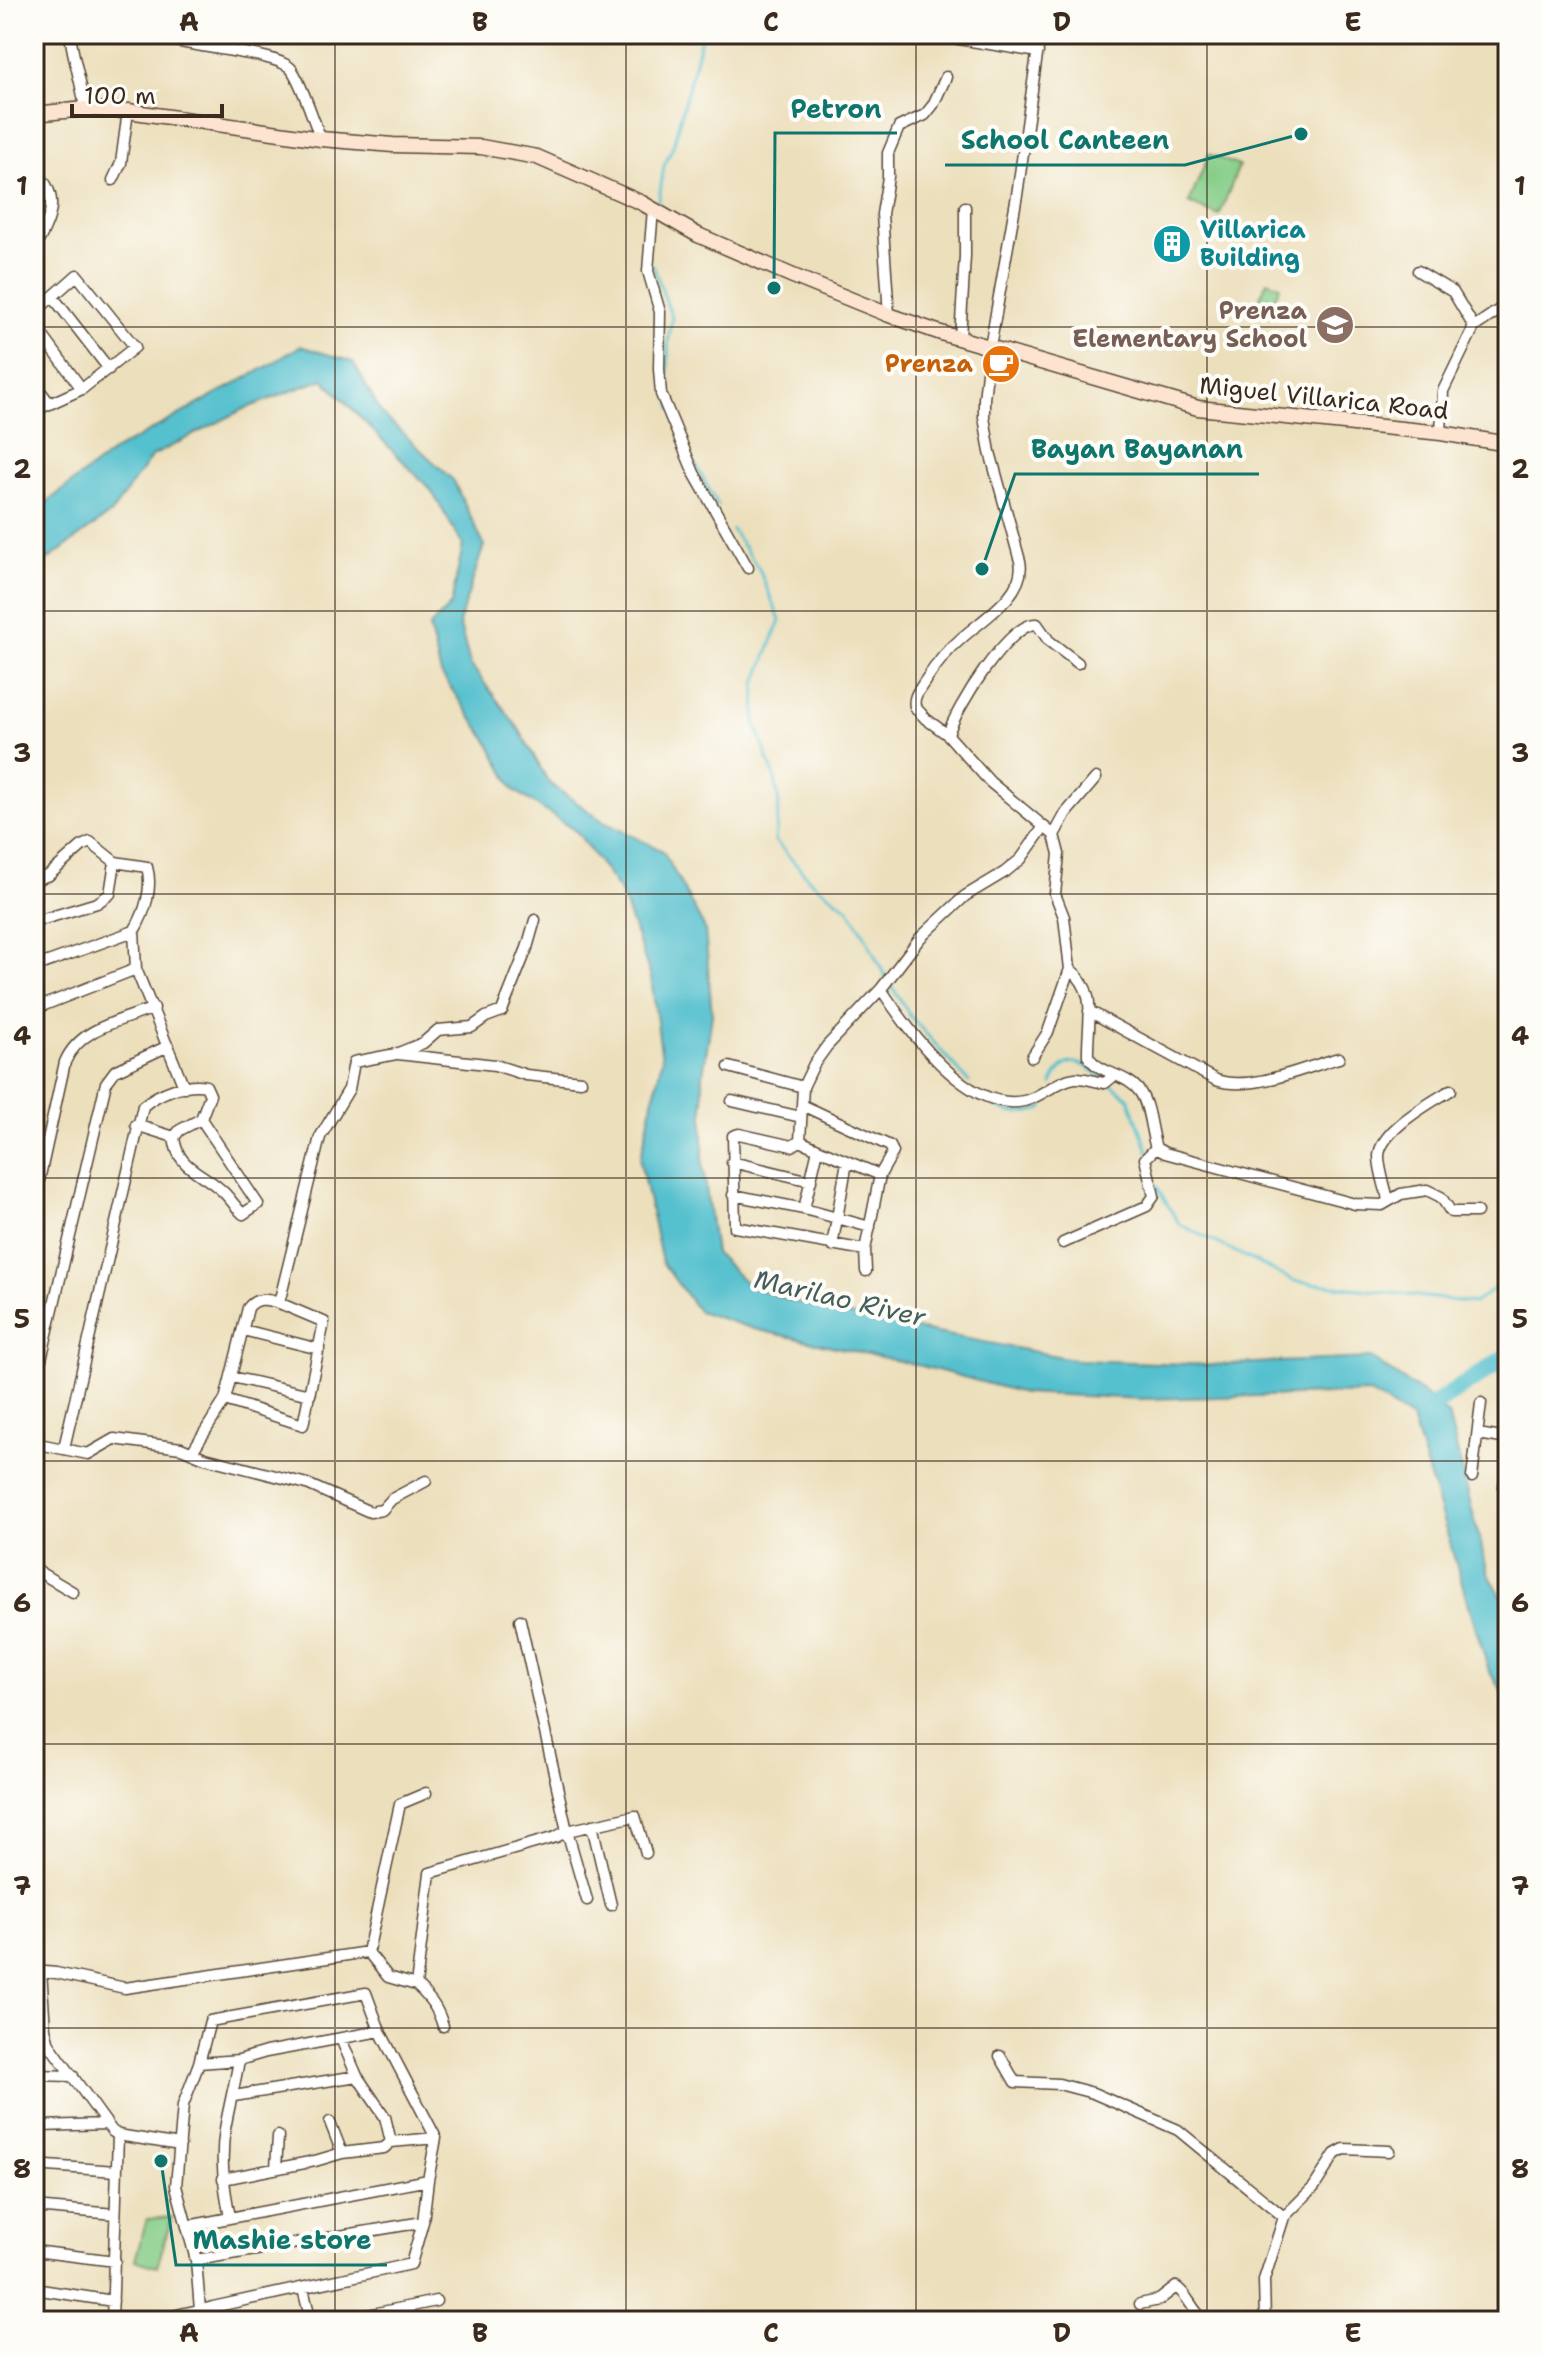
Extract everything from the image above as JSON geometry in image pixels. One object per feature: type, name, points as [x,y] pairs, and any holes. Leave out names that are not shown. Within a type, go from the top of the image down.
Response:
[{"type":"main road","name":"Miguel Villarica Road","points":[[34,114],[85,109],[128,111],[321,139],[481,147],[537,157],[653,209],[698,235],[889,315],[990,347],[1198,408],[1441,433],[1508,444]]},
{"type":"street","points":[[70,34],[72,52],[82,79],[85,109]]},
{"type":"street","points":[[155,34],[194,45],[275,58],[291,68],[321,139]]},
{"type":"street","points":[[928,34],[1038,52]]},
{"type":"street","points":[[1032,1057],[1048,1032],[1070,969],[1064,917],[1055,894],[1059,854],[1054,835],[990,782],[948,735],[915,707],[916,695],[944,655],[993,615],[1018,580],[1022,569],[986,429],[984,399],[1040,34]]},
{"type":"street","points":[[889,315],[882,237],[888,153],[899,127],[925,115],[946,77]]},
{"type":"street","points":[[113,180],[121,163],[128,111]]},
{"type":"street","points":[[34,170],[47,181],[52,199],[45,227],[34,249]]},
{"type":"street","points":[[960,338],[965,207]]},
{"type":"street","points":[[653,209],[648,271],[660,312],[661,394],[694,473],[748,568]]},
{"type":"street","points":[[1418,271],[1453,292],[1474,327]]},
{"type":"street","points":[[34,313],[77,275],[135,347],[82,389],[34,411]]},
{"type":"street","points":[[53,297],[109,369]]},
{"type":"street","points":[[1441,433],[1443,391],[1474,327],[1508,304]]},
{"type":"street","points":[[34,324],[82,389]]},
{"type":"street","points":[[34,383],[50,404]]},
{"type":"street","points":[[948,735],[955,715],[998,651],[1027,625],[1037,624],[1049,641],[1078,663]]},
{"type":"street","points":[[1054,835],[1066,813],[1096,778]]},
{"type":"street","points":[[800,1141],[803,1087],[827,1046],[886,983],[920,938],[965,896],[1021,859],[1043,828]]},
{"type":"street","points":[[34,880],[49,875],[90,842],[115,862],[147,867],[147,901],[134,931],[136,969],[184,1087]]},
{"type":"street","points":[[34,922],[97,903],[110,894],[115,862]]},
{"type":"street","points":[[279,1303],[320,1137],[349,1089],[354,1062],[396,1054],[423,1043],[438,1030],[472,1027],[502,1011],[535,920]]},
{"type":"street","points":[[34,967],[134,931]]},
{"type":"street","points":[[34,1009],[136,969]]},
{"type":"street","points":[[1070,969],[1083,979],[1088,991],[1088,1056],[1092,1063],[1129,1081],[1139,1091],[1156,1148],[1355,1204],[1382,1205],[1401,1194],[1427,1190],[1441,1197],[1451,1212],[1477,1212]]},
{"type":"street","points":[[886,983],[898,1014],[944,1067],[987,1099],[1025,1101],[1067,1080],[1078,1077],[1105,1083],[1115,1075]]},
{"type":"street","points":[[34,1203],[65,1062],[73,1046],[86,1034],[154,1008]]},
{"type":"street","points":[[1089,1011],[1230,1085],[1265,1079],[1339,1058]]},
{"type":"street","points":[[34,1389],[106,1083],[115,1071],[168,1046]]},
{"type":"street","points":[[396,1054],[495,1065],[526,1075],[581,1081]]},
{"type":"street","points":[[729,1067],[803,1087]]},
{"type":"street","points":[[64,1448],[136,1125],[143,1106],[148,1101],[184,1087],[206,1086],[210,1095],[201,1119],[180,1130],[174,1137]]},
{"type":"street","points":[[1388,1199],[1379,1158],[1382,1147],[1400,1123],[1451,1090]]},
{"type":"street","points":[[732,1101],[801,1117]]},
{"type":"street","points":[[802,1105],[893,1148],[880,1175],[865,1250],[866,1271]]},
{"type":"street","points":[[174,1137],[187,1167],[221,1189],[243,1214],[258,1204],[201,1119]]},
{"type":"street","points":[[136,1125],[174,1137]]},
{"type":"street","points":[[800,1141],[787,1146],[735,1134],[732,1140],[735,1227],[865,1250]]},
{"type":"street","points":[[800,1141],[880,1175]]},
{"type":"street","points":[[1063,1243],[1152,1201],[1154,1196],[1145,1159],[1156,1148]]},
{"type":"street","points":[[804,1209],[818,1149]]},
{"type":"street","points":[[732,1162],[811,1181]]},
{"type":"street","points":[[832,1246],[847,1162]]},
{"type":"street","points":[[221,1189],[240,1179]]},
{"type":"street","points":[[733,1195],[804,1209],[870,1227]]},
{"type":"street","points":[[192,1452],[225,1400],[248,1308],[252,1303],[268,1300],[324,1322],[303,1425],[225,1400]]},
{"type":"street","points":[[243,1330],[319,1349]]},
{"type":"street","points":[[232,1377],[310,1395]]},
{"type":"street","points":[[1472,1477],[1481,1403]]},
{"type":"street","points":[[1478,1434],[1508,1439]]},
{"type":"street","points":[[34,1443],[88,1454],[114,1439],[181,1448],[205,1458],[307,1484],[370,1512],[382,1510],[392,1499],[426,1481]]},
{"type":"street","points":[[1504,1487],[1508,1465]]},
{"type":"street","points":[[34,1569],[73,1592]]},
{"type":"street","points":[[520,1620],[541,1723],[587,1900]]},
{"type":"street","points":[[368,1952],[400,1804],[426,1793]]},
{"type":"street","points":[[416,1985],[430,1873],[556,1837],[567,1831],[635,1816],[646,1853]]},
{"type":"street","points":[[592,1825],[611,1905]]},
{"type":"street","points":[[180,2145],[118,2135],[107,2124],[49,2044],[38,1971],[125,1988],[368,1952]]},
{"type":"street","points":[[368,1952],[388,1977],[416,1985],[431,1999],[440,2012],[443,2026]]},
{"type":"street","points":[[160,2321],[411,2264],[423,2222],[436,2138],[380,2031],[366,1993],[210,2021],[183,2105],[176,2186],[196,2260],[200,2310]]},
{"type":"street","points":[[199,2063],[239,2060],[380,2031]]},
{"type":"street","points":[[341,2039],[357,2076],[385,2117],[391,2142]]},
{"type":"street","points":[[1000,2056],[1015,2082],[1059,2084],[1093,2093],[1178,2130],[1284,2217]]},
{"type":"street","points":[[230,2217],[223,2179],[225,2129],[239,2060]]},
{"type":"street","points":[[34,2075],[73,2076]]},
{"type":"street","points":[[234,2096],[357,2076]]},
{"type":"street","points":[[330,2122],[342,2153]]},
{"type":"street","points":[[34,2152],[41,2126],[107,2124]]},
{"type":"street","points":[[112,2321],[118,2135]]},
{"type":"street","points":[[276,2168],[278,2136]]},
{"type":"street","points":[[223,2179],[342,2153],[384,2148],[391,2142],[436,2138]]},
{"type":"street","points":[[1265,2321],[1264,2280],[1284,2217],[1314,2187],[1335,2154],[1356,2148],[1389,2151]]},
{"type":"street","points":[[34,2165],[116,2171]]},
{"type":"street","points":[[188,2226],[428,2180]]},
{"type":"street","points":[[34,2207],[115,2214]]},
{"type":"street","points":[[196,2260],[423,2222]]},
{"type":"street","points":[[34,2251],[115,2261]]},
{"type":"street","points":[[1140,2304],[1159,2300],[1176,2287],[1186,2296],[1197,2315],[1208,2321]]},
{"type":"street","points":[[34,2289],[113,2301]]},
{"type":"street","points":[[303,2289],[311,2321]]},
{"type":"street","points":[[338,2321],[436,2301]]},
{"type":"street","points":[[409,2321],[414,2306]]},
{"type":"green space","points":[[1209,154],[1239,166],[1219,216],[1189,203]]},
{"type":"green space","points":[[1267,281],[1280,286],[1268,314],[1255,309]]},
{"type":"green space","points":[[172,2217],[157,2267],[135,2260],[147,2219]]},
{"type":"water","points":[[300,346],[353,362],[381,413],[453,480],[484,545],[459,622],[470,664],[519,729],[549,783],[604,822],[663,851],[705,929],[712,1015],[703,1074],[703,1166],[715,1253],[749,1286],[788,1300],[874,1321],[1078,1360],[1209,1365],[1371,1358],[1448,1415],[1488,1573],[1508,1607],[1508,1700],[1489,1671],[1412,1419],[1370,1393],[1142,1399],[1023,1393],[922,1366],[754,1329],[698,1311],[662,1262],[640,1161],[662,1059],[651,977],[621,893],[577,832],[514,790],[486,738],[441,674],[429,627],[451,605],[463,545],[431,490],[323,379],[244,409],[152,456],[111,513],[34,570],[34,512],[115,450]]},
{"type":"waterway","points":[[658,206],[664,166],[673,146],[702,34]]},
{"type":"waterway","points":[[653,265],[672,318],[668,342],[668,389],[672,409]]},
{"type":"waterway","points":[[695,464],[718,506]]},
{"type":"waterway","points":[[732,530],[759,569],[780,620],[756,683],[755,722],[775,779],[779,804],[775,841],[812,882],[848,908],[885,976]]},
{"type":"waterway","points":[[889,982],[911,1017],[969,1082]]},
{"type":"waterway","points":[[1052,1084],[1062,1067],[1074,1063],[1087,1067],[1103,1078]]},
{"type":"waterway","points":[[1109,1083],[1129,1098],[1148,1151]]},
{"type":"waterway","points":[[993,1103],[1010,1112],[1028,1112],[1042,1109],[1048,1095]]},
{"type":"waterway","points":[[1156,1185],[1179,1224],[1294,1281],[1474,1303],[1508,1279]]},
{"type":"waterway","points":[[1416,1404],[1428,1409],[1508,1356]]},
{"type":"place","name":"School Canteen","points":[[1301,134]]},
{"type":"place","name":"Villarica Building","points":[[1172,244]]},
{"type":"place","name":"Petron","points":[[774,288]]},
{"type":"place","name":"Prenza Elementary School","points":[[1335,325]]},
{"type":"place","name":"Prenza","points":[[1001,364]]},
{"type":"place","name":"Bayan Bayanan","points":[[982,569]]},
{"type":"place","name":"Mashie store","points":[[161,2161]]},
{"type":"water label","name":"Marilao River","points":[[840,1298]]}]
